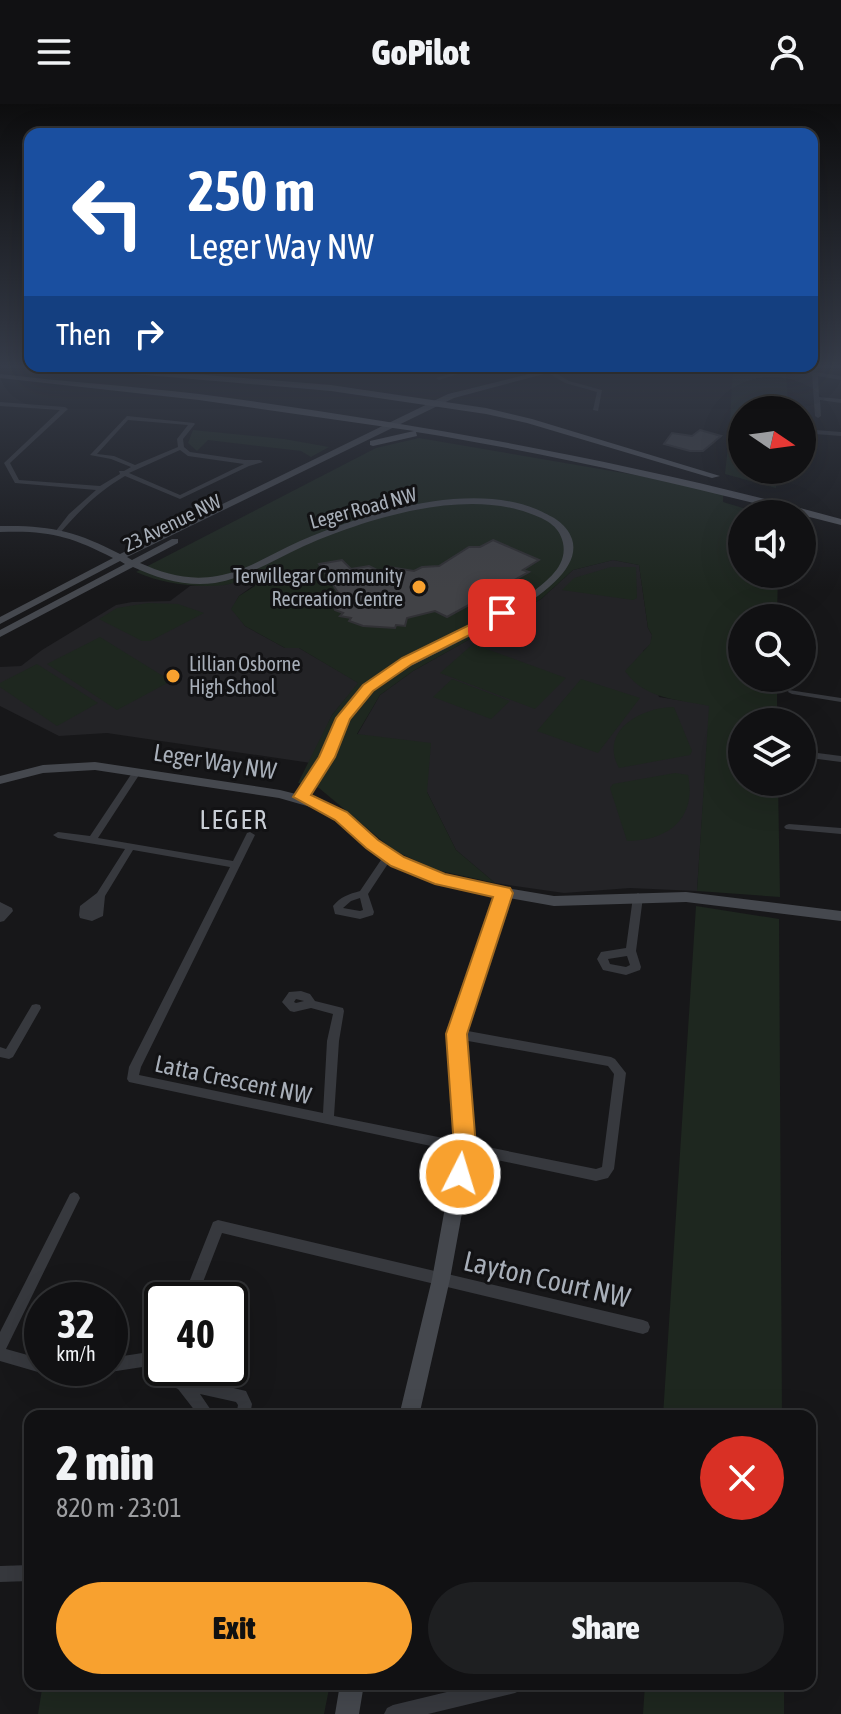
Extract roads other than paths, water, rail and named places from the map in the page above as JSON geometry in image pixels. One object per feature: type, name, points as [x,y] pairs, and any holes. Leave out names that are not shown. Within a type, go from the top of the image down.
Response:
[{"type":"main road","points":[[373,443],[392,440]]},
{"type":"main road","points":[[467,440],[674,476],[841,522]]},
{"type":"main road","points":[[594,440],[841,513]]},
{"type":"street","points":[[33,440],[7,463],[10,473],[23,484],[100,488]]},
{"type":"street","points":[[107,440],[93,455],[112,457],[133,466]]},
{"type":"street","points":[[167,504],[246,464],[188,454],[181,448],[180,440]]},
{"type":"street","name":"23 Avenue NW","points":[[0,634],[217,510],[360,440]]},
{"type":"street","name":"23 Avenue NW","points":[[0,621],[379,440]]},
{"type":"street","points":[[60,529],[100,488],[121,472],[181,448]]},
{"type":"street","points":[[121,472],[180,497]]},
{"type":"street","points":[[0,475],[10,473]]},
{"type":"street","name":"Leger Road NW","points":[[0,526],[60,529],[130,557],[163,577],[188,581],[242,575],[297,546],[352,525],[467,502],[509,504],[541,514],[564,532],[569,543],[564,567],[544,587],[461,636],[407,661],[368,688],[343,718],[327,757],[301,797]]},
{"type":"street","points":[[792,692],[841,700]]},
{"type":"street","points":[[816,756],[841,759]]},
{"type":"street","name":"Leger Way NW","points":[[0,780],[68,767],[95,766],[301,797],[341,816],[388,856],[441,879],[504,893],[568,902],[686,897],[841,916]]},
{"type":"street","points":[[92,840],[137,772]]},
{"type":"street","points":[[789,827],[841,831]]},
{"type":"street","points":[[58,835],[236,865]]},
{"type":"street","name":"Latta Crescent NW","points":[[250,835],[135,1067],[133,1079],[596,1175],[604,1174],[608,1169],[620,1073],[611,1062],[457,1034]]},
{"type":"street","points":[[100,896],[130,848]]},
{"type":"street","points":[[363,894],[388,856]]},
{"type":"street","points":[[410,1410],[441,1279],[465,1147],[457,1034],[504,893]]},
{"type":"street","points":[[631,951],[638,897]]},
{"type":"street","points":[[0,906],[8,911],[0,918]]},
{"type":"street","points":[[311,1004],[339,1011],[333,1041],[328,1120]]},
{"type":"street","points":[[0,1052],[9,1054],[36,1008]]},
{"type":"street","points":[[0,1347],[74,1198]]},
{"type":"street","name":"Layton Court NW","points":[[196,1282],[218,1226],[643,1327]]},
{"type":"street","points":[[0,1354],[24,1361]]},
{"type":"street","points":[[182,1386],[203,1410]]},
{"type":"street","points":[[197,1386],[241,1396],[244,1410]]},
{"type":"street","points":[[0,1574],[24,1573]]},
{"type":"street","points":[[347,1714],[351,1690]]},
{"type":"street","points":[[393,1714],[491,1690]]},
{"type":"place","name":"Terwillegar Community Recreation Centre","points":[[419,587]]},
{"type":"place","name":"Lillian Osborne High School","points":[[173,676]]},
{"type":"district","name":"LEGER","points":[[234,820]]}]
